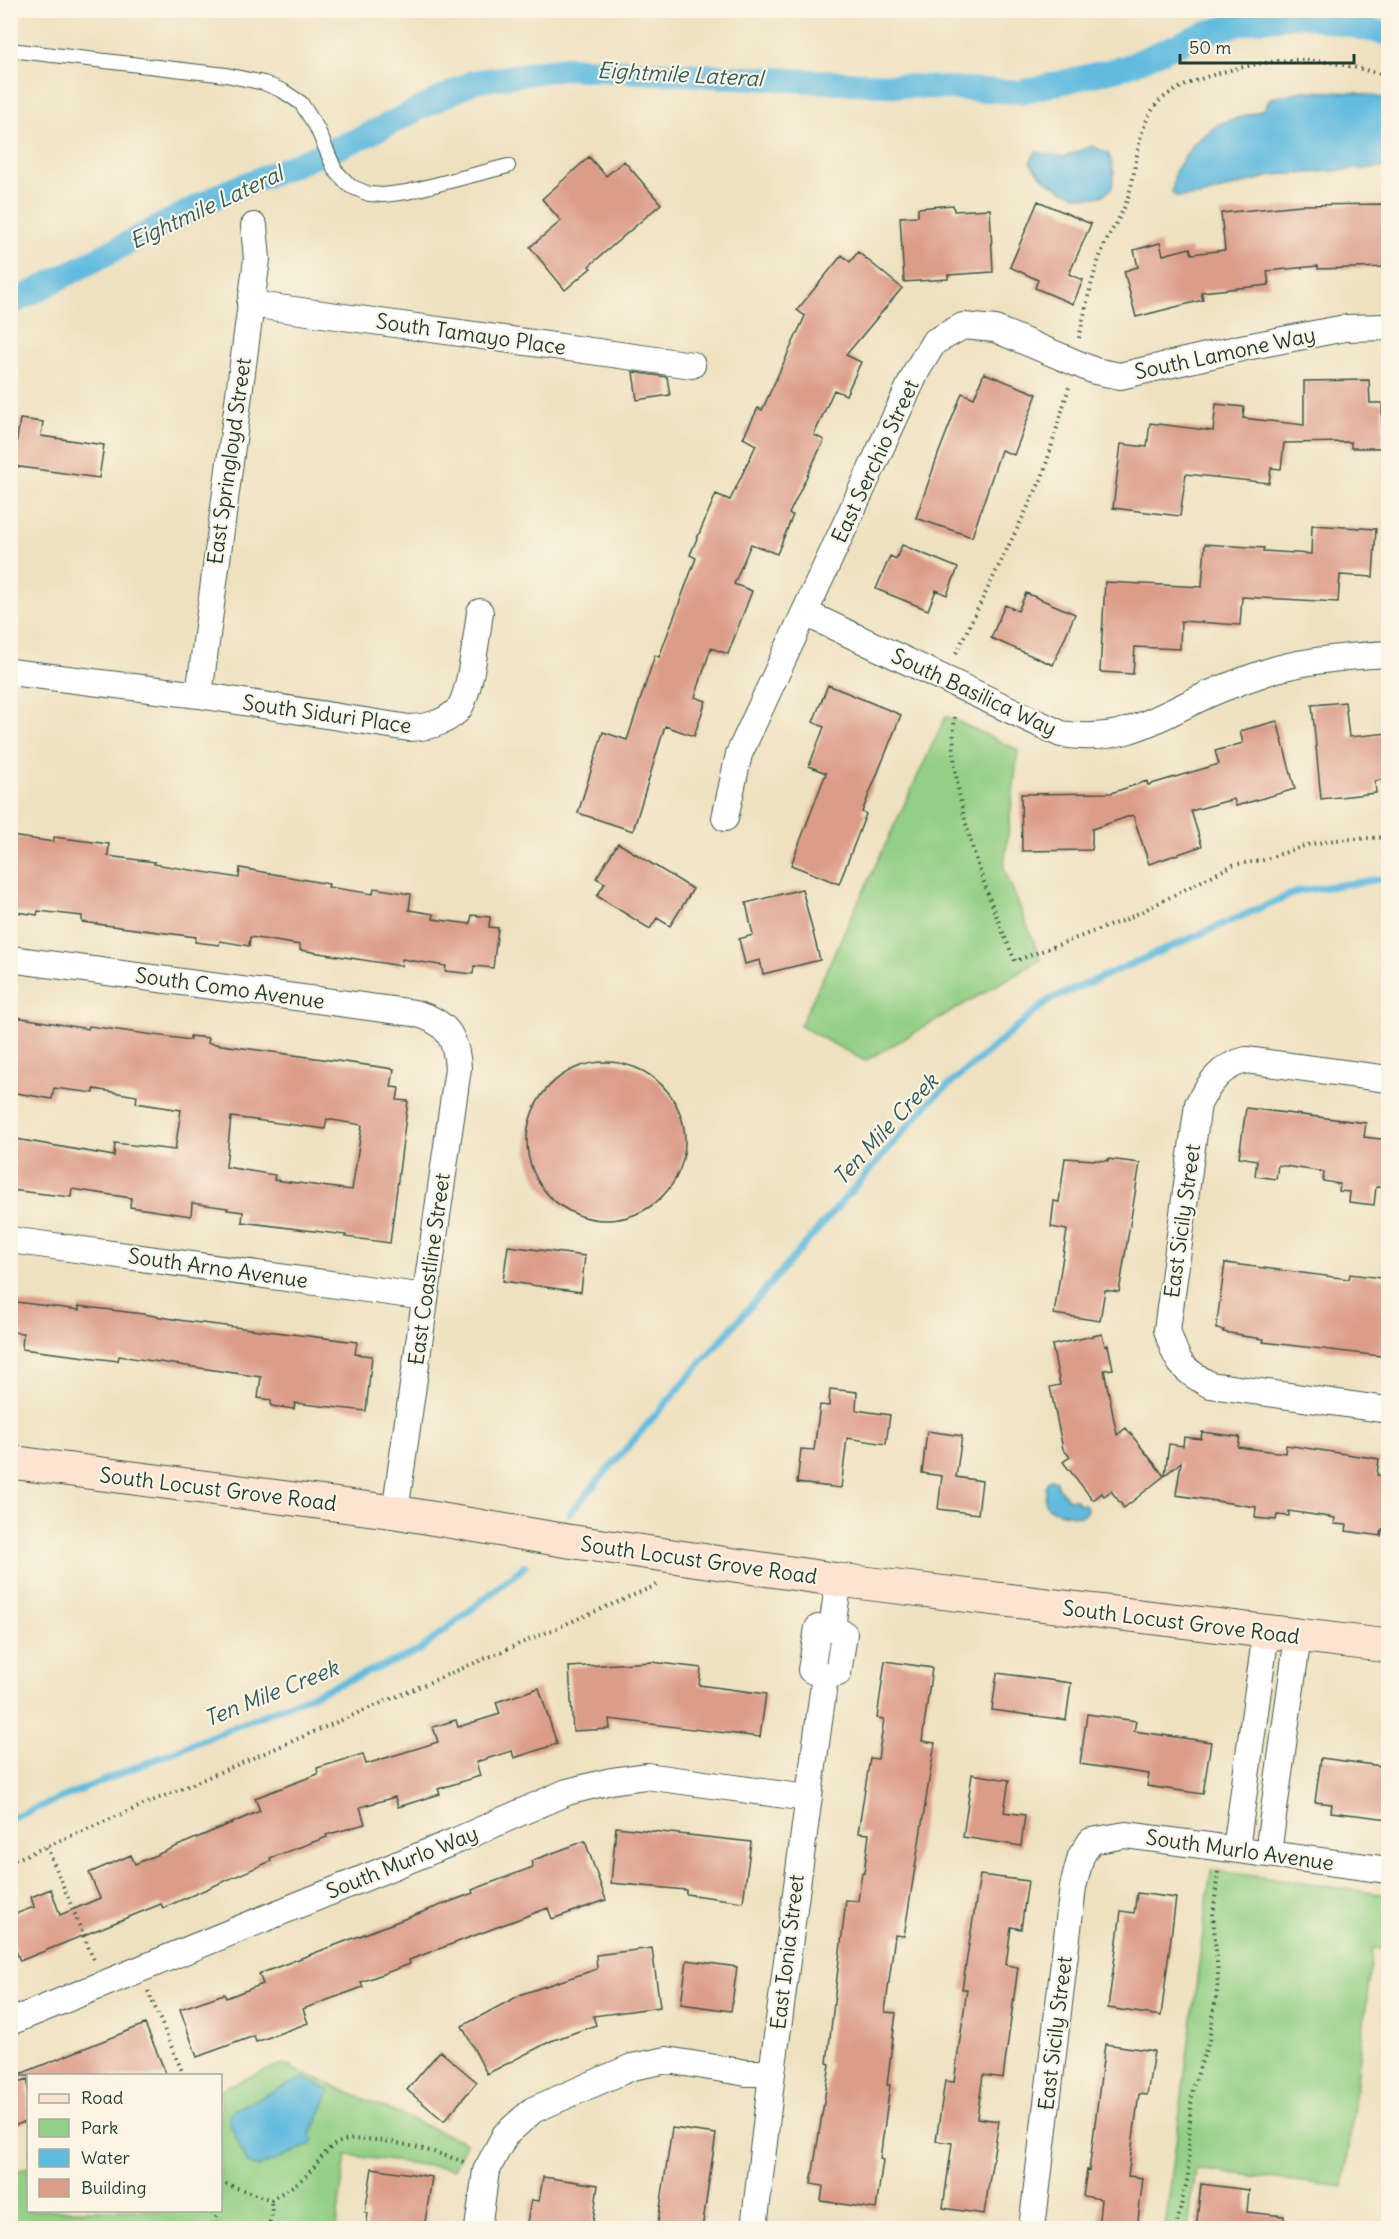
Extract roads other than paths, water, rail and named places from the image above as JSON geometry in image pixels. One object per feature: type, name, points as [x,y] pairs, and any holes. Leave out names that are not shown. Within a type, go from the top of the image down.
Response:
[{"type":"main road","name":"South Locust Grove Road","points":[[10,1462],[395,1512],[568,1541],[839,1580],[1389,1647]]},
{"type":"street","name":"East Springloyd Street","points":[[199,695],[257,259],[254,226]]},
{"type":"street","name":"South Tamayo Place","points":[[250,304],[692,365]]},
{"type":"street","name":"South Lamone Way","points":[[963,326],[995,329],[1095,371],[1120,376],[1246,346],[1334,330],[1389,327]]},
{"type":"street","name":"East Serchio Street","points":[[725,818],[739,754],[917,370],[934,342],[963,326]]},
{"type":"street","name":"South Siduri Place","points":[[10,672],[199,695],[409,728],[429,727],[458,710],[466,694],[480,612]]},
{"type":"street","name":"South Basilica Way","points":[[806,613],[1061,734],[1082,738],[1108,736],[1140,728],[1208,694],[1270,671],[1320,661],[1389,654]]},
{"type":"street","name":"South Como Avenue","points":[[10,959],[414,1013],[427,1016],[445,1028]]},
{"type":"street","name":"East Coastline Street","points":[[395,1512],[458,1068],[457,1049],[445,1028]]},
{"type":"street","name":"East Sicily Street","points":[[1389,1079],[1246,1060],[1233,1063],[1220,1072],[1208,1086],[1198,1104],[1167,1330],[1176,1358],[1188,1372],[1210,1385],[1389,1410]]},
{"type":"street","name":"South Arno Avenue","points":[[10,1240],[425,1296]]},
{"type":"street","name":"East Ionia Street","points":[[754,2229],[807,1798],[825,1676],[812,1670],[818,1628],[832,1627],[839,1580]]},
{"type":"street","points":[[1236,1849],[1266,1632]]},
{"type":"street","points":[[1268,1853],[1298,1636]]},
{"type":"street","name":"South Murlo Way","points":[[10,2022],[458,1840],[567,1792],[600,1783],[646,1776],[807,1798]]},
{"type":"street","name":"South Murlo Avenue","points":[[1091,1841],[1126,1835],[1389,1870]]},
{"type":"street","name":"East Sicily Street","points":[[1032,2229],[1075,1878],[1081,1856],[1091,1841]]},
{"type":"street","points":[[478,2229],[486,2171],[505,2135],[533,2110],[632,2067],[667,2060],[747,2073],[772,2073]]},
{"type":"lane","points":[[10,50],[226,75],[264,83],[283,91],[301,103],[317,128],[335,170],[350,186],[369,194],[407,192],[508,166]]},
{"type":"water","points":[[1303,91],[1357,93],[1388,99],[1388,167],[1274,175],[1200,196],[1177,197],[1172,193],[1175,172],[1194,143],[1219,124],[1263,110],[1271,98]]},
{"type":"water","points":[[1092,146],[1109,154],[1114,172],[1112,188],[1101,196],[1080,196],[1061,189],[1051,184],[1030,162],[1036,152],[1064,157]]},
{"type":"water","points":[[1050,1479],[1056,1481],[1057,1486],[1068,1499],[1076,1499],[1079,1504],[1084,1504],[1087,1509],[1085,1514],[1080,1516],[1060,1512],[1047,1506],[1046,1484]]},
{"type":"water","points":[[303,2078],[330,2091],[310,2137],[314,2139],[310,2145],[259,2167],[246,2162],[229,2121],[233,2110]]},
{"type":"waterway","name":"Eightmile Lateral","points":[[10,304],[226,192],[359,139],[473,82],[565,68],[1021,92],[1126,67],[1204,33],[1253,21],[1301,15],[1388,34]]},
{"type":"waterway","name":"Ten Mile Creek","points":[[569,1514],[931,1100],[1049,1000],[1299,891],[1388,878]]},
{"type":"waterway","name":"Ten Mile Creek","points":[[10,1819],[419,1651],[525,1566]]}]
